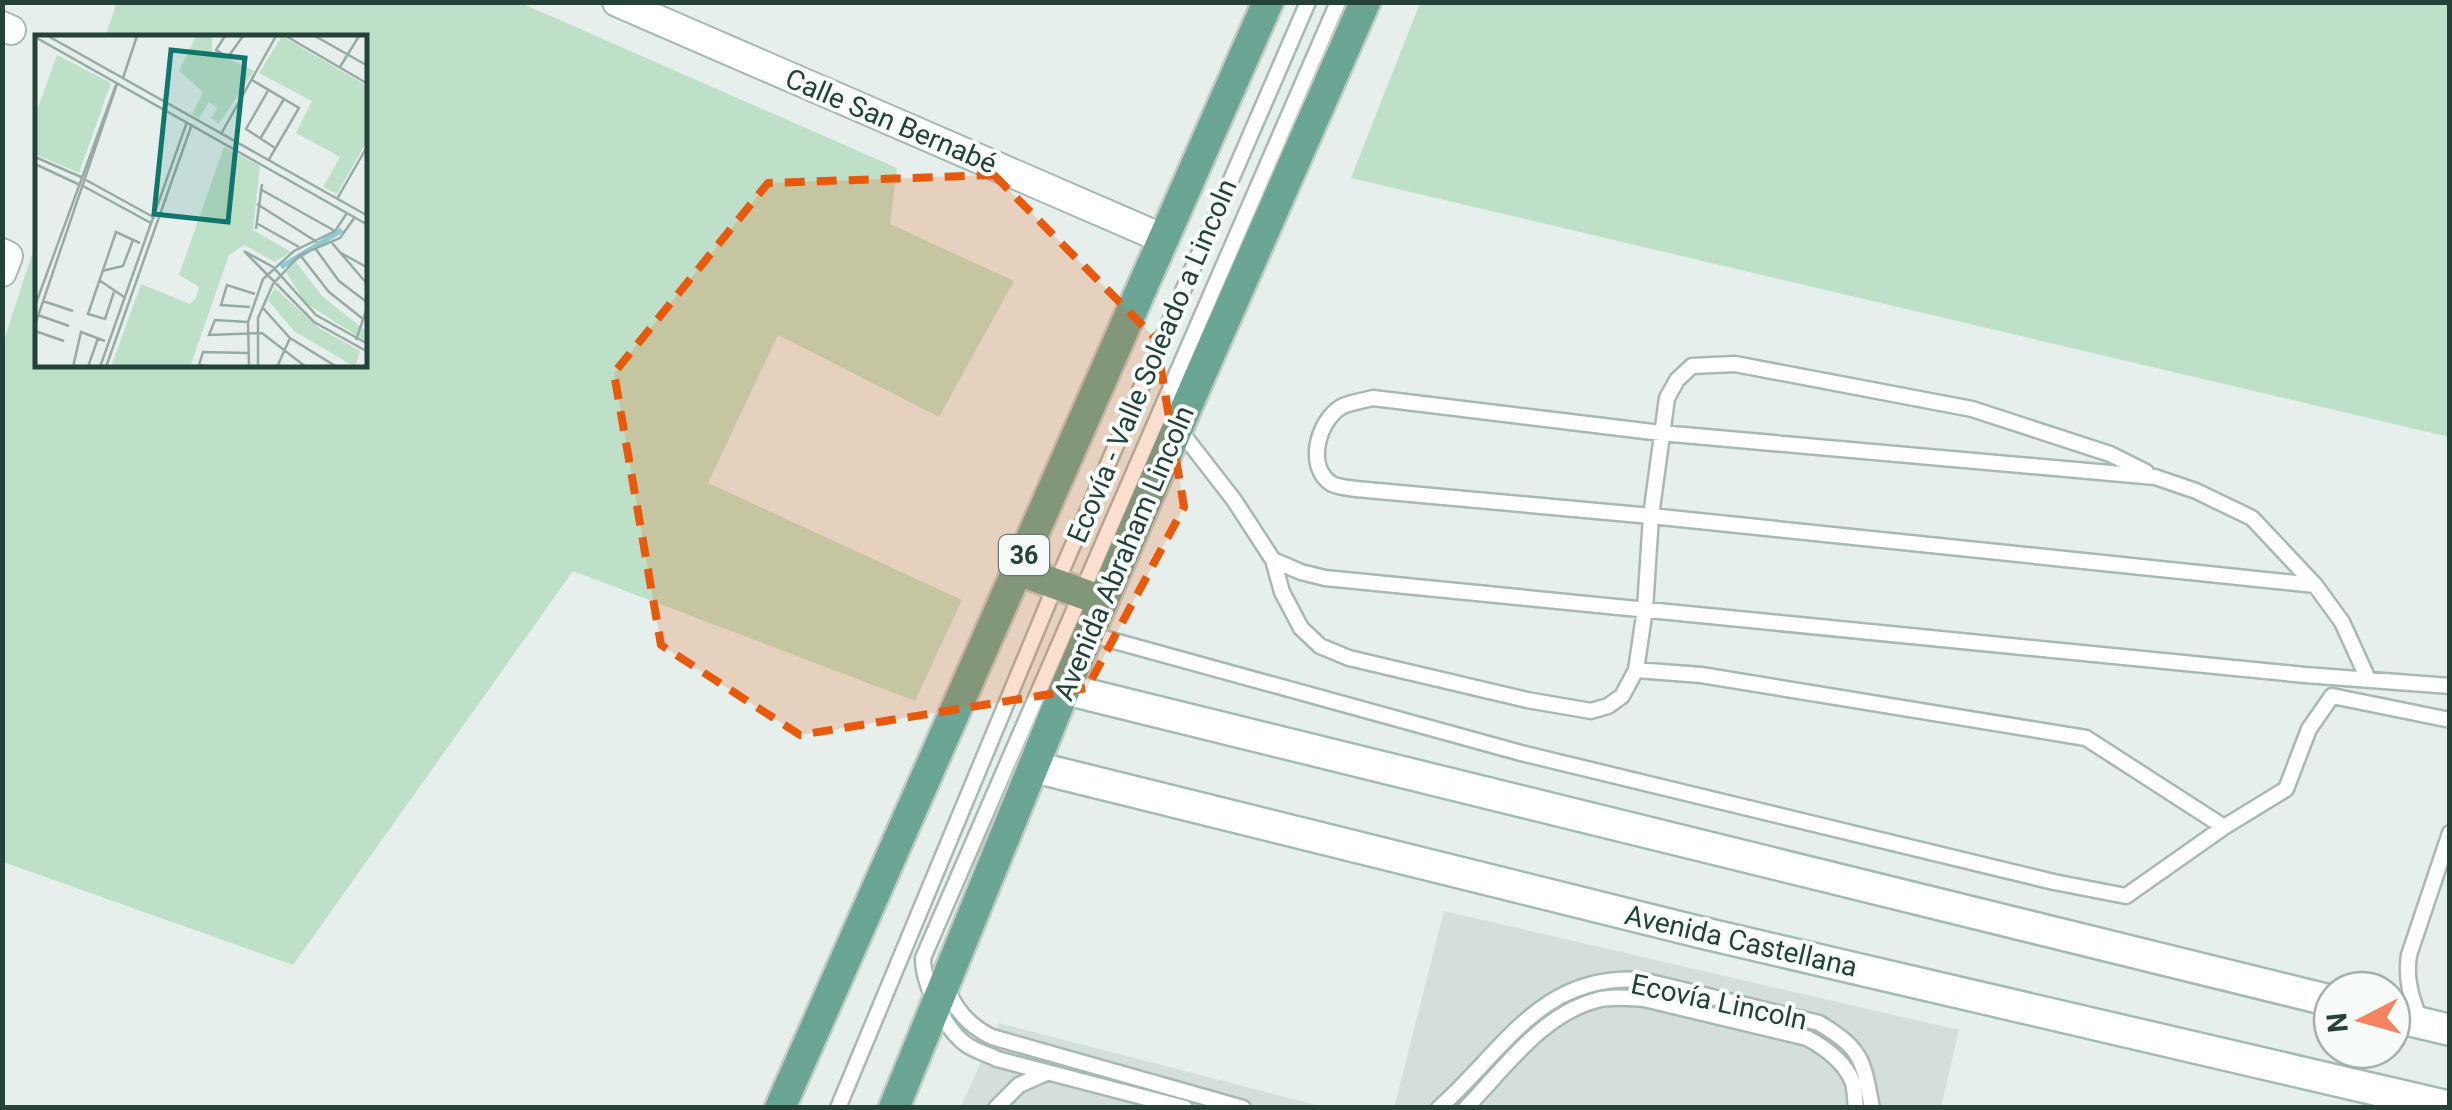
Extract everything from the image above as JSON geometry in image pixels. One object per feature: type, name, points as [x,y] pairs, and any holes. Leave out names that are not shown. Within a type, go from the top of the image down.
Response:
[{"type":"main road","name":"36","points":[[780,1108],[1268,2]]},
{"type":"main road","name":"Avenida Abraham Lincoln","points":[[894,1108],[1089,634],[1080,593],[1178,428],[1365,2]]},
{"type":"main road","points":[[1017,570],[1080,593]]},
{"type":"street","name":"Calle San Bernabé","points":[[617,2],[1164,239]]},
{"type":"street","points":[[1065,689],[2312,996]]},
{"type":"street","name":"Avenida Castellana","points":[[1034,767],[1700,932],[2450,1107]]},
{"type":"lane","name":"Ecovía - Valle Soleado a Lincoln","points":[[838,1108],[1080,593],[1308,2]]},
{"type":"lane","points":[[1242,1108],[992,1038],[976,1030],[952,1002],[926,982],[922,958],[1338,2]]},
{"type":"lane","points":[[1178,428],[1234,500],[1272,560],[1282,592],[1301,628],[1320,646],[1349,658],[1527,700],[1591,711],[1622,696],[1636,670],[1667,398],[1677,380],[1692,366],[1735,364],[1972,408],[2093,448],[2155,477],[2196,490],[2252,518],[2315,585],[2342,622],[2368,679]]},
{"type":"lane","points":[[2155,477],[1661,433],[1373,398],[1340,408],[1323,427],[1317,446],[1320,470],[1332,484],[1376,491],[2315,585]]},
{"type":"lane","points":[[1272,560],[1325,578],[2450,686]]},
{"type":"lane","points":[[1089,634],[1520,753],[2126,896],[2286,789],[2309,729],[2332,696],[2450,720]]},
{"type":"lane","points":[[1636,670],[1701,675],[2086,738],[2224,827]]},
{"type":"lane","points":[[2421,1023],[2409,993],[2407,967],[2450,833]]},
{"type":"lane","name":"Ecovía Lincoln","points":[[1439,1108],[1534,1012],[1585,986],[1625,979],[1818,1023],[1855,1048],[1872,1108]]},
{"type":"lane","points":[[941,995],[947,1024],[968,1046],[997,1059],[1186,1108]]},
{"type":"lane","points":[[1466,1108],[1546,1027],[1576,1008],[1600,999],[1621,998],[1644,999],[1807,1038],[1828,1048],[1843,1066],[1853,1084],[1857,1108]]},
{"type":"lane","points":[[996,1108],[1019,1085],[1047,1073]]},
{"type":"lane","points":[[1857,1108],[1867,1082]]},
{"type":"highlighted area","points":[[994,175],[1156,339],[1184,507],[1087,688],[800,735],[661,645],[614,373],[768,183]]},
{"type":"shaded area","points":[[1444,911],[1959,1030],[1941,1107],[1394,1108]]},
{"type":"shaded area","points":[[999,1023],[1324,1107],[960,1108]]},
{"type":"green space","points":[[117,3],[521,3],[897,168],[890,224],[1014,281],[939,417],[778,335],[708,483],[962,600],[915,701],[573,571],[293,965],[3,862],[3,343],[35,245],[35,368],[368,368],[368,35],[106,35]]},
{"type":"green space","points":[[1420,3],[2449,3],[2449,437],[1351,178]]}]
